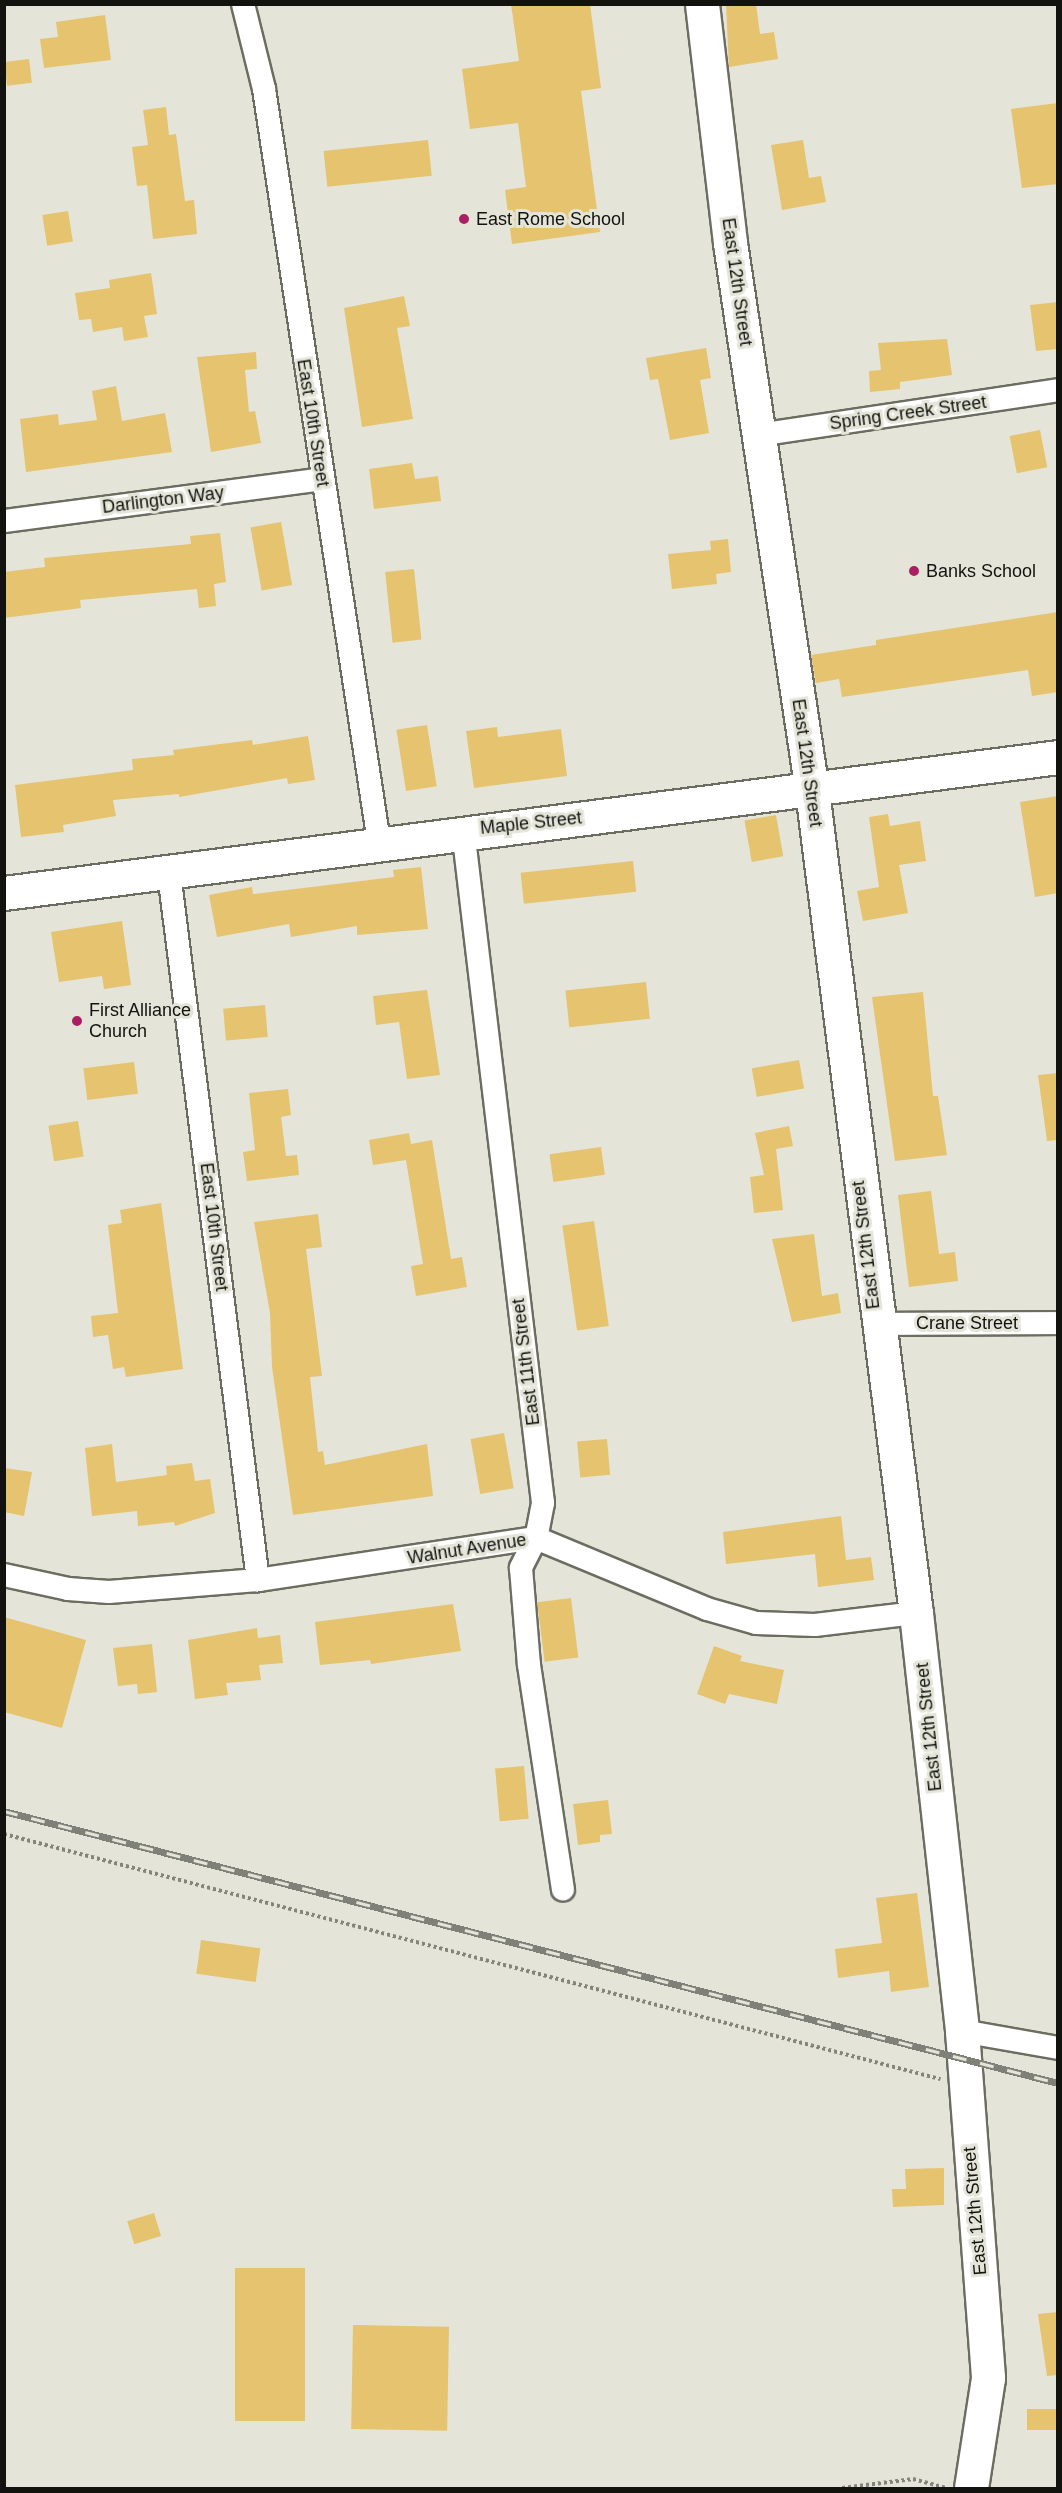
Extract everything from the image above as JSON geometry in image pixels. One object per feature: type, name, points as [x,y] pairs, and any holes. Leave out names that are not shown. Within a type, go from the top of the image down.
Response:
[{"type":"main road","name":"East 12th Street","points":[[702,4],[758,435],[812,790],[876,1324],[916,1613],[962,2031],[964,2085],[988,2378],[971,2488]]},
{"type":"main road","name":"Maple Street","points":[[4,893],[169,873],[463,830],[812,790],[1058,757]]},
{"type":"street","name":"East 10th Street","points":[[243,4],[264,89],[321,479],[379,842]]},
{"type":"street","name":"Spring Creek Street","points":[[758,435],[1058,390]]},
{"type":"street","name":"Darlington Way","points":[[4,521],[321,479]]},
{"type":"street","name":"East 11th Street","points":[[463,830],[543,1503],[536,1538],[521,1568],[525,1622],[563,1889]]},
{"type":"street","name":"East 10th Street","points":[[169,873],[258,1580]]},
{"type":"street","name":"Crane Street","points":[[876,1324],[1058,1323]]},
{"type":"street","name":"Walnut Avenue","points":[[4,1575],[68,1589],[109,1592],[258,1580],[536,1538],[707,1609],[756,1623],[815,1625],[916,1613]]},
{"type":"street","points":[[962,2031],[1058,2048]]},
{"type":"path","points":[[4,1834],[964,2085]]},
{"type":"path","points":[[842,2488],[913,2478],[950,2488]]},
{"type":"building","points":[[511,4],[590,4],[601,88],[581,91],[600,232],[512,244],[505,190],[526,187],[518,123],[470,129],[462,69],[519,61]]},
{"type":"building","points":[[726,4],[756,4],[760,34],[774,32],[778,59],[729,67]]},
{"type":"building","points":[[105,15],[111,60],[44,68],[40,39],[58,37],[56,22]]},
{"type":"building","points":[[29,59],[32,83],[7,86],[4,62]]},
{"type":"building","points":[[1058,103],[1058,184],[1022,188],[1011,109]]},
{"type":"building","points":[[166,107],[169,135],[176,134],[185,201],[194,200],[197,234],[153,239],[147,185],[137,186],[132,147],[148,145],[143,110]]},
{"type":"building","points":[[428,140],[432,176],[327,187],[324,151]]},
{"type":"building","points":[[803,140],[809,178],[821,176],[826,202],[782,210],[771,145]]},
{"type":"building","points":[[68,211],[73,242],[47,246],[42,215]]},
{"type":"building","points":[[151,273],[157,314],[144,316],[148,337],[124,341],[122,327],[93,332],[91,319],[79,320],[75,293],[110,288],[109,280]]},
{"type":"building","points":[[404,296],[410,326],[397,328],[413,419],[362,427],[344,308]]},
{"type":"building","points":[[1058,302],[1058,349],[1036,351],[1030,305]]},
{"type":"building","points":[[947,339],[952,375],[900,382],[900,389],[870,392],[869,371],[881,370],[878,343]]},
{"type":"building","points":[[706,348],[711,378],[700,380],[709,433],[670,440],[658,379],[650,380],[646,358]]},
{"type":"building","points":[[256,352],[257,369],[245,370],[249,412],[255,411],[261,443],[211,452],[197,357]]},
{"type":"building","points":[[116,386],[122,421],[165,413],[172,452],[26,472],[20,419],[58,414],[59,425],[97,420],[92,391]]},
{"type":"building","points":[[1040,430],[1047,467],[1017,473],[1010,436]]},
{"type":"building","points":[[412,463],[415,479],[438,476],[441,501],[374,509],[369,469]]},
{"type":"building","points":[[281,522],[292,585],[262,590],[250,527]]},
{"type":"building","points":[[220,533],[226,582],[214,584],[216,606],[199,608],[197,589],[80,600],[81,608],[4,618],[4,572],[45,567],[44,558],[191,544],[190,536]]},
{"type":"building","points":[[728,539],[731,572],[716,574],[717,584],[672,589],[668,554],[711,550],[710,541]]},
{"type":"building","points":[[414,569],[421,640],[393,643],[385,572]]},
{"type":"building","points":[[1058,612],[1058,692],[1032,696],[1028,670],[842,697],[839,679],[816,683],[811,655],[876,645],[876,640]]},
{"type":"building","points":[[427,725],[437,786],[406,791],[396,730]]},
{"type":"building","points":[[497,727],[498,737],[561,729],[567,776],[474,788],[466,731]]},
{"type":"building","points":[[308,736],[315,780],[288,784],[287,778],[179,797],[179,794],[113,800],[116,816],[63,825],[64,832],[21,837],[15,785],[133,770],[132,759],[174,755],[173,750],[252,740],[253,745]]},
{"type":"building","points":[[1058,796],[1058,893],[1035,897],[1020,802]]},
{"type":"building","points":[[888,814],[890,826],[920,821],[926,861],[899,865],[908,913],[863,921],[857,891],[879,887],[869,817]]},
{"type":"building","points":[[776,815],[783,856],[752,862],[744,821]]},
{"type":"building","points":[[633,861],[636,892],[524,904],[521,873]]},
{"type":"building","points":[[421,867],[428,929],[357,935],[357,926],[291,937],[289,924],[217,937],[209,895],[252,887],[253,894],[394,877],[393,870]]},
{"type":"building","points":[[122,921],[131,985],[104,989],[102,976],[59,982],[51,932]]},
{"type":"building","points":[[646,982],[650,1019],[569,1027],[565,990]]},
{"type":"building","points":[[427,990],[440,1075],[407,1079],[399,1022],[376,1025],[373,996]]},
{"type":"building","points":[[923,992],[933,1096],[938,1096],[947,1155],[895,1161],[872,997]]},
{"type":"building","points":[[265,1005],[268,1037],[226,1041],[223,1009]]},
{"type":"building","points":[[799,1060],[804,1089],[757,1097],[752,1068]]},
{"type":"building","points":[[134,1062],[138,1094],[87,1100],[83,1068]]},
{"type":"building","points":[[1058,1073],[1058,1140],[1047,1141],[1038,1075]]},
{"type":"building","points":[[288,1089],[291,1115],[281,1117],[286,1156],[297,1155],[299,1175],[247,1181],[243,1152],[255,1150],[249,1093]]},
{"type":"building","points":[[78,1121],[84,1157],[54,1161],[48,1126]]},
{"type":"building","points":[[789,1126],[793,1146],[776,1149],[783,1210],[754,1213],[750,1177],[764,1175],[755,1133]]},
{"type":"building","points":[[409,1133],[411,1144],[432,1140],[451,1259],[462,1257],[467,1287],[416,1296],[411,1266],[423,1264],[406,1160],[373,1165],[369,1140]]},
{"type":"building","points":[[601,1147],[605,1175],[553,1182],[550,1154]]},
{"type":"building","points":[[931,1191],[939,1254],[955,1252],[958,1281],[909,1287],[898,1195]]},
{"type":"building","points":[[161,1203],[183,1369],[126,1377],[124,1367],[113,1369],[108,1335],[93,1337],[91,1316],[118,1313],[108,1225],[122,1223],[120,1210]]},
{"type":"building","points":[[318,1214],[322,1247],[306,1249],[322,1376],[310,1377],[318,1452],[323,1451],[325,1465],[427,1444],[433,1496],[293,1515],[272,1367],[270,1313],[254,1222]]},
{"type":"building","points":[[594,1221],[609,1326],[577,1330],[562,1225]]},
{"type":"building","points":[[814,1234],[822,1296],[838,1293],[841,1313],[792,1322],[772,1239]]},
{"type":"building","points":[[504,1433],[514,1488],[480,1494],[471,1439]]},
{"type":"building","points":[[607,1439],[610,1475],[580,1477],[577,1442]]},
{"type":"building","points":[[112,1444],[116,1482],[167,1475],[166,1466],[192,1463],[195,1481],[210,1479],[215,1513],[175,1526],[174,1522],[138,1526],[137,1511],[92,1516],[85,1448]]},
{"type":"building","points":[[4,1468],[32,1472],[24,1516],[4,1512]]},
{"type":"building","points":[[841,1516],[846,1560],[871,1557],[874,1580],[818,1587],[815,1554],[726,1564],[723,1532]]},
{"type":"building","points":[[571,1598],[578,1658],[545,1662],[537,1602]]},
{"type":"building","points":[[453,1604],[461,1651],[371,1664],[370,1660],[320,1665],[315,1622]]},
{"type":"building","points":[[4,1617],[86,1640],[62,1728],[4,1712]]},
{"type":"building","points":[[257,1628],[258,1638],[280,1635],[283,1663],[259,1665],[261,1680],[226,1683],[228,1695],[195,1699],[188,1640]]},
{"type":"building","points":[[152,1644],[157,1692],[138,1694],[137,1684],[118,1686],[113,1648]]},
{"type":"building","points":[[714,1646],[742,1656],[740,1661],[784,1670],[777,1704],[729,1694],[725,1704],[697,1694]]},
{"type":"building","points":[[524,1766],[529,1819],[500,1821],[495,1769]]},
{"type":"building","points":[[608,1800],[612,1834],[600,1835],[600,1842],[578,1845],[573,1804]]},
{"type":"building","points":[[917,1893],[929,1987],[891,1992],[889,1971],[838,1978],[835,1949],[882,1943],[876,1898]]},
{"type":"building","points":[[201,1940],[260,1948],[256,1982],[196,1974]]},
{"type":"building","points":[[944,2168],[944,2205],[893,2207],[892,2189],[906,2189],[905,2169]]},
{"type":"building","points":[[154,2213],[161,2236],[134,2244],[127,2221]]},
{"type":"building","points":[[235,2268],[305,2268],[305,2421],[235,2421]]},
{"type":"building","points":[[1058,2312],[1058,2375],[1047,2376],[1038,2314]]},
{"type":"building","points":[[353,2325],[449,2327],[447,2431],[351,2429]]},
{"type":"building","points":[[1027,2409],[1058,2409],[1058,2430],[1027,2430]]},
{"type":"railway","points":[[4,1811],[1058,2083]]},
{"type":"place","name":"East Rome School","points":[[464,219]]},
{"type":"place","name":"Banks School","points":[[914,571]]},
{"type":"place","name":"First Alliance Church","points":[[77,1021]]}]
